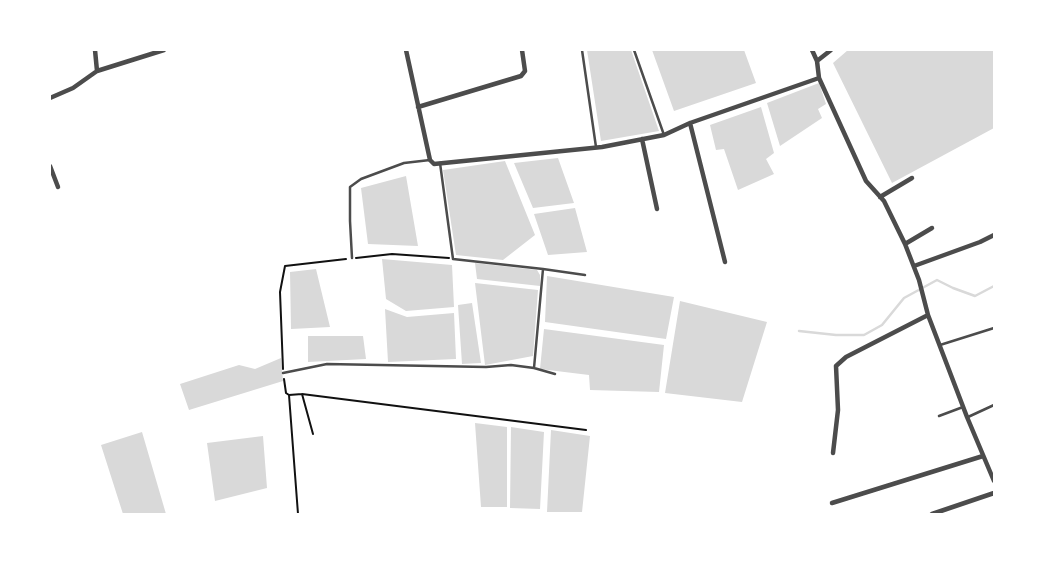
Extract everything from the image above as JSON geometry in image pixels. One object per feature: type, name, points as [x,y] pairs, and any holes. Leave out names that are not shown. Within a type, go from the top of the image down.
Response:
[{"type":"street","points":[[95,50],[97,71]]},
{"type":"street","points":[[50,98],[73,88],[97,71],[164,50]]},
{"type":"street","points":[[406,50],[430,160],[434,164],[596,147],[664,135],[690,123],[819,78]]},
{"type":"street","points":[[418,107],[521,76],[524,71],[522,50]]},
{"type":"street","points":[[812,50],[817,62],[819,78],[866,181],[884,201],[905,244],[919,280],[928,315],[994,481]]},
{"type":"street","points":[[817,62],[831,50]]},
{"type":"street","points":[[690,123],[725,262]]},
{"type":"street","points":[[642,139],[657,209]]},
{"type":"street","points":[[50,166],[58,187]]},
{"type":"street","points":[[880,196],[912,178]]},
{"type":"street","points":[[905,244],[932,228]]},
{"type":"street","points":[[914,266],[994,235]]},
{"type":"street","points":[[833,453],[838,410],[836,366],[846,357],[928,315]]},
{"type":"street","points":[[832,503],[983,456]]},
{"type":"street","points":[[932,514],[994,493]]},
{"type":"lane","points":[[582,50],[596,147]]},
{"type":"lane","points":[[634,50],[664,135]]},
{"type":"lane","points":[[352,258],[350,187],[362,180],[404,163],[430,160]]},
{"type":"lane","points":[[440,163],[453,259],[585,276]]},
{"type":"lane","points":[[534,368],[542,269]]},
{"type":"lane","points":[[940,345],[994,328]]},
{"type":"lane","points":[[283,373],[327,364],[486,367],[511,365],[534,368],[555,374]]},
{"type":"lane","points":[[967,417],[994,405]]},
{"type":"lane","points":[[939,416],[963,407]]},
{"type":"path","points":[[298,514],[289,395],[286,393],[283,373],[280,292],[285,266],[392,254],[453,259]]},
{"type":"path","points":[[289,395],[302,394],[586,430]]},
{"type":"path","points":[[302,394],[313,434]]},
{"type":"shaded area","points":[[587,50],[631,50],[659,131],[601,141]]},
{"type":"shaded area","points":[[652,50],[744,50],[756,83],[674,111]]},
{"type":"shaded area","points":[[848,50],[994,50],[994,128],[892,183],[833,63]]},
{"type":"shaded area","points":[[819,83],[826,104],[818,109],[822,118],[780,146],[767,103]]},
{"type":"shaded area","points":[[761,107],[774,153],[766,159],[774,174],[738,190],[724,149],[716,150],[710,125]]},
{"type":"shaded area","points":[[558,158],[574,203],[533,208],[514,163]]},
{"type":"shaded area","points":[[505,161],[535,235],[503,260],[456,255],[443,170]]},
{"type":"shaded area","points":[[406,176],[418,246],[368,244],[361,188]]},
{"type":"shaded area","points":[[575,208],[587,252],[548,255],[534,214]]},
{"type":"shaded area","points":[[382,259],[452,265],[454,307],[406,311],[386,299]]},
{"type":"shaded area","points":[[475,263],[537,270],[540,275],[540,286],[477,279]]},
{"type":"shaded area","points":[[316,269],[330,327],[291,329],[290,272]]},
{"type":"shaded area","points":[[547,276],[674,297],[666,339],[545,322]]},
{"type":"shaded area","points":[[475,283],[538,290],[533,356],[485,365]]},
{"type":"shaded area","points":[[680,301],[767,322],[742,402],[665,393]]},
{"type":"shaded area","points":[[472,303],[481,363],[462,364],[458,305]]},
{"type":"shaded area","points":[[385,309],[407,317],[454,313],[456,359],[388,362]]},
{"type":"shaded area","points":[[544,329],[664,345],[659,392],[590,390],[589,375],[540,369]]},
{"type":"shaded area","points":[[308,336],[363,336],[366,359],[308,362]]},
{"type":"shaded area","points":[[281,358],[283,381],[189,410],[180,384],[239,365],[255,369]]},
{"type":"shaded area","points":[[475,423],[507,427],[507,507],[481,507]]},
{"type":"shaded area","points":[[511,427],[544,432],[540,509],[510,508]]},
{"type":"shaded area","points":[[551,430],[590,436],[582,512],[547,512]]},
{"type":"shaded area","points":[[142,432],[166,514],[123,514],[101,445]]},
{"type":"shaded area","points":[[263,436],[267,488],[215,501],[207,443]]},
{"type":"waterway","points":[[799,331],[836,335],[864,335],[882,325],[904,298],[937,280],[975,296],[994,286]]}]
